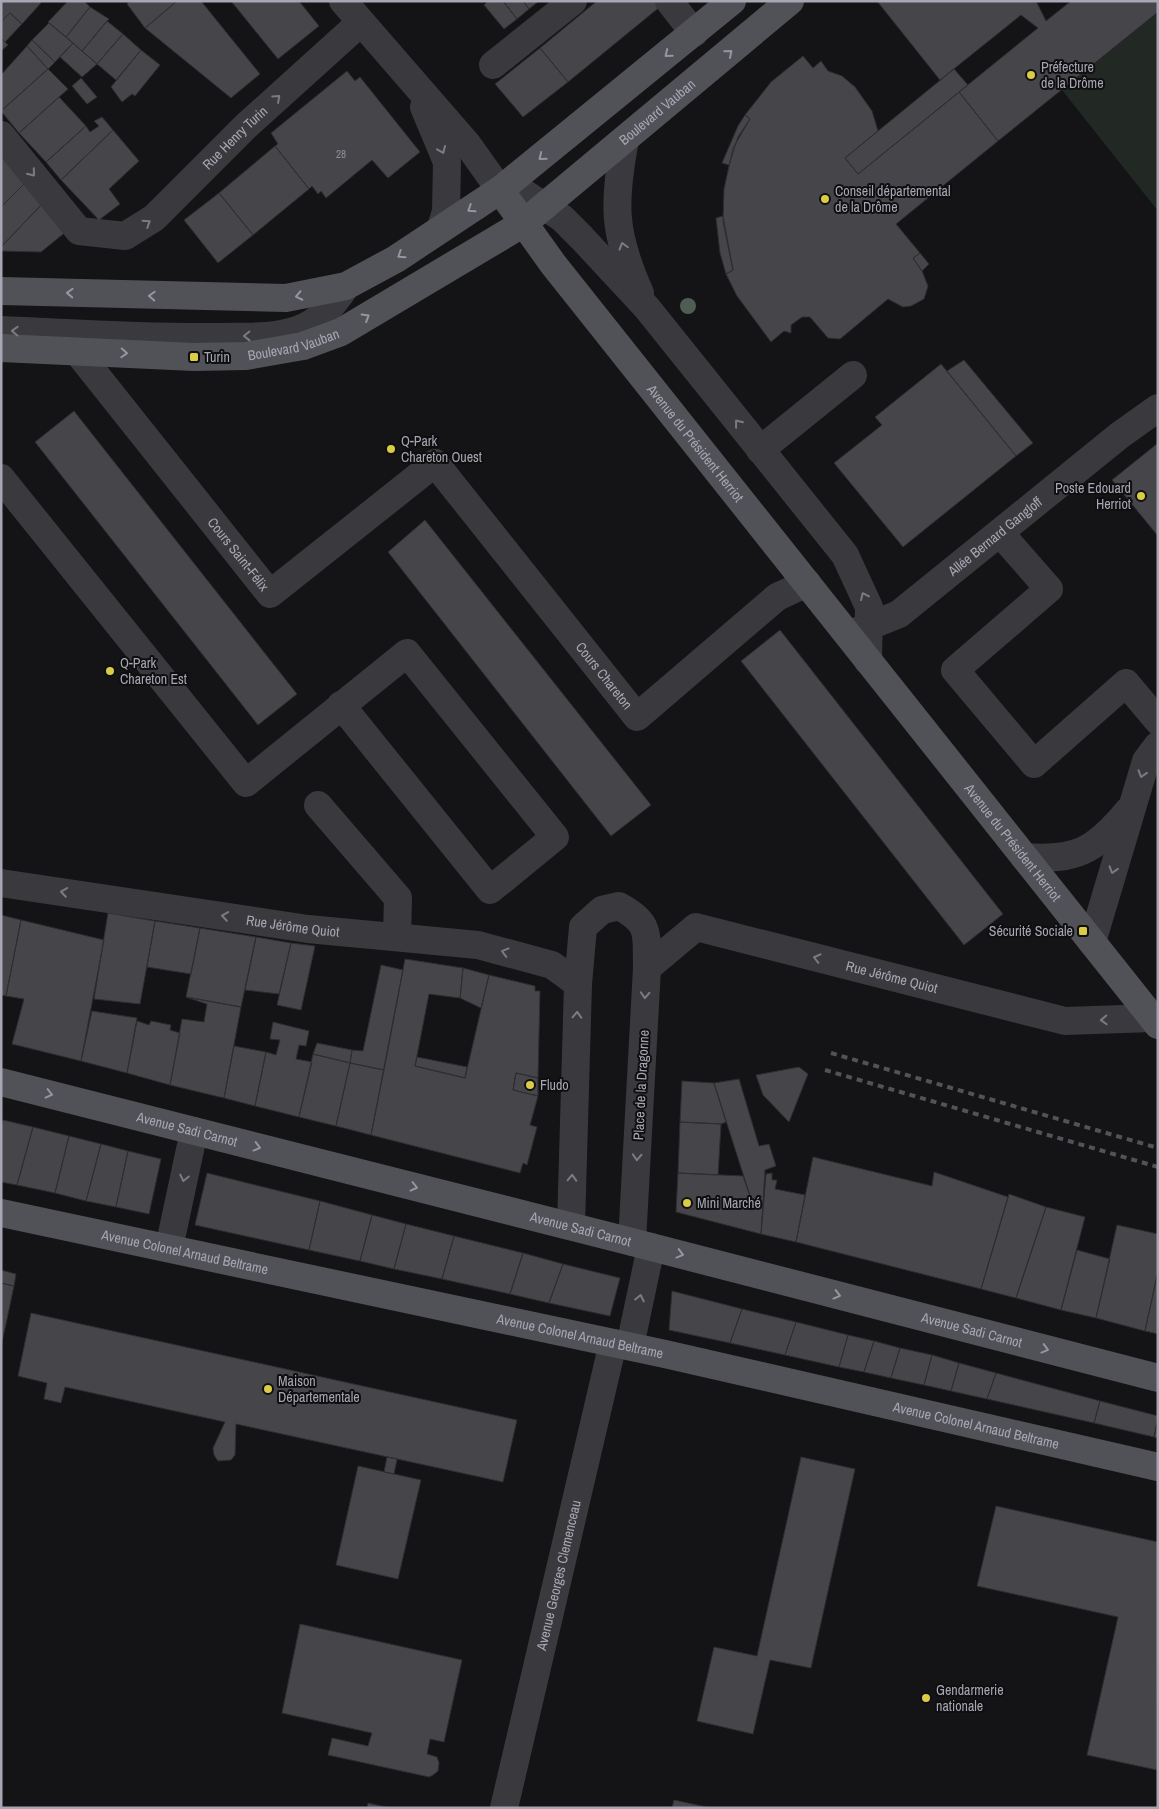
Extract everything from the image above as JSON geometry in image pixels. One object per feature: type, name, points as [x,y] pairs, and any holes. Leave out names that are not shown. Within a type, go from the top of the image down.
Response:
[{"type":"main road","points":[[1,291],[286,298],[346,286],[396,259],[500,190],[732,1]]},
{"type":"main road","name":"Boulevard Vauban","points":[[1,348],[220,357],[246,356],[303,346],[347,329],[524,223],[790,1]]},
{"type":"main road","points":[[500,190],[524,223]]},
{"type":"main road","name":"Avenue du Président Herriot","points":[[524,223],[807,583],[859,630],[868,662],[1155,1022]]},
{"type":"main road","name":"Avenue Sadi Carnot","points":[[1,1082],[642,1244],[1158,1378]]},
{"type":"main road","name":"Avenue Colonel Arnaud Beltrame","points":[[1,1213],[622,1344],[1158,1467]]},
{"type":"street","points":[[343,1],[468,146],[500,190],[514,190],[524,193],[562,218],[647,308]]},
{"type":"street","points":[[493,65],[573,1]]},
{"type":"street","points":[[669,1],[694,33]]},
{"type":"street","name":"Rue Henry Turin","points":[[1,135],[90,233],[126,236],[154,218],[246,126],[360,23]]},
{"type":"street","points":[[417,89],[447,162],[446,211],[441,228]]},
{"type":"street","points":[[625,140],[617,182],[616,219],[632,276],[647,308]]},
{"type":"street","points":[[1,330],[194,337],[274,336],[298,330],[315,321],[332,307],[346,286]]},
{"type":"street","name":"Avenue du Président Herriot","points":[[647,308],[845,556],[869,607],[859,630]]},
{"type":"street","name":"Cours Saint-Félix","points":[[76,350],[270,594],[435,463]]},
{"type":"street","points":[[760,450],[853,376]]},
{"type":"street","name":"Allée Bernard Gangloff","points":[[859,630],[899,614],[1120,435],[1158,408]]},
{"type":"street","name":"Cours Chareton","points":[[435,463],[637,717],[777,597],[807,583]]},
{"type":"street","points":[[1,478],[246,783],[341,705],[408,653],[555,838],[490,890],[341,705]]},
{"type":"street","points":[[1000,532],[1049,589],[955,670],[1034,764],[1126,683],[1158,721]]},
{"type":"street","points":[[1092,942],[1146,761],[1158,745]]},
{"type":"street","points":[[318,805],[398,898],[397,937]]},
{"type":"street","points":[[1024,857],[1050,859],[1076,854],[1111,832],[1132,806]]},
{"type":"street","name":"Rue Jérôme Quiot","points":[[1,883],[308,929],[478,945],[552,965],[578,984]]},
{"type":"street","name":"Place de la Dragonne","points":[[578,984],[583,927],[602,910],[619,906],[634,914],[646,929],[647,968],[642,1244],[622,1344]]},
{"type":"street","name":"Rue Jérôme Quiot","points":[[647,968],[696,928],[1066,1021],[1155,1022]]},
{"type":"street","points":[[571,1226],[578,984]]},
{"type":"street","points":[[168,1248],[194,1131]]},
{"type":"street","name":"Avenue Georges Clemenceau","points":[[504,1808],[622,1344]]},
{"type":"shaded area","points":[[1158,12],[1158,211],[1062,90]]},
{"type":"building","points":[[1,1],[39,1],[41,3],[22,24],[10,13],[1,22]]},
{"type":"building","points":[[68,1],[84,1],[90,7],[66,37],[48,22]]},
{"type":"building","points":[[130,1],[177,1],[145,28],[127,4]]},
{"type":"building","points":[[177,1],[201,1],[260,74],[231,98],[145,28]]},
{"type":"building","points":[[231,1],[299,1],[319,26],[278,59]]},
{"type":"building","points":[[488,1],[503,1],[517,19],[504,29],[484,5]]},
{"type":"building","points":[[503,1],[523,1],[529,9],[517,19]]},
{"type":"building","points":[[523,1],[539,1],[529,9]]},
{"type":"building","points":[[597,1],[667,1],[568,82],[540,48]]},
{"type":"building","name":"Préfecture de la Drôme","points":[[877,1],[1036,1],[1046,21],[1071,1],[1158,1],[1158,12],[998,141],[959,92],[1038,28],[1021,15],[940,80]]},
{"type":"building","points":[[90,7],[109,19],[82,51],[66,37]]},
{"type":"building","points":[[10,13],[22,24],[5,42],[1,38],[1,22]]},
{"type":"building","points":[[107,21],[123,34],[97,64],[82,51]]},
{"type":"building","points":[[49,23],[73,43],[55,62],[32,40]]},
{"type":"building","points":[[123,34],[141,50],[116,80],[97,64]]},
{"type":"building","points":[[1,38],[8,45],[1,51]]},
{"type":"building","points":[[32,40],[55,62],[48,69],[27,46]]},
{"type":"building","points":[[73,43],[97,64],[82,77],[60,57]]},
{"type":"building","points":[[27,46],[48,69],[1,111],[1,75]]},
{"type":"building","points":[[540,48],[568,82],[523,117],[495,84]]},
{"type":"building","points":[[141,50],[160,65],[135,96],[132,94],[122,102],[111,87]]},
{"type":"building","name":"Conseil départemental de la Drôme","points":[[803,56],[813,68],[821,61],[828,71],[842,76],[855,87],[872,111],[878,131],[845,158],[858,174],[959,92],[998,141],[896,224],[920,253],[913,258],[922,271],[928,286],[924,299],[911,306],[903,307],[888,299],[840,339],[828,338],[810,317],[802,317],[791,325],[791,333],[784,331],[771,342],[737,296],[726,274],[733,270],[723,222],[724,189],[733,148],[750,119],[745,115],[771,82]]},
{"type":"building","points":[[48,69],[68,89],[19,133],[1,111]]},
{"type":"building","points":[[954,69],[968,85],[858,174],[845,158]]},
{"type":"building","points":[[347,71],[355,81],[360,77],[420,152],[388,178],[372,160],[326,198],[321,191],[318,194],[312,186],[309,189],[275,146],[278,144],[271,133]]},
{"type":"building","points":[[81,78],[97,97],[87,104],[72,86]]},
{"type":"building","points":[[59,97],[86,126],[46,162],[19,133]]},
{"type":"building","points":[[745,115],[750,119],[738,137],[729,165],[722,163],[738,126]]},
{"type":"building","points":[[102,117],[113,130],[61,180],[46,162],[86,126],[90,132],[99,126],[94,121]]},
{"type":"building","points":[[113,130],[139,161],[109,189],[120,204],[99,220],[61,180]]},
{"type":"building","points":[[275,146],[309,189],[253,235],[219,193]]},
{"type":"building","points":[[1,147],[25,183],[1,207]]},
{"type":"building","points":[[25,183],[43,203],[1,247],[1,207]]},
{"type":"building","points":[[219,193],[253,235],[218,263],[184,220]]},
{"type":"building","points":[[43,203],[68,230],[41,252],[1,251],[1,247]]},
{"type":"building","points":[[723,216],[733,270],[726,274],[720,253],[716,218]]},
{"type":"building","points":[[920,253],[929,264],[922,271],[913,258]]},
{"type":"building","points":[[964,360],[1033,443],[1016,456],[947,371]]},
{"type":"building","points":[[941,364],[1016,456],[903,547],[834,463],[882,425],[875,417]]},
{"type":"building","points":[[74,411],[297,694],[258,725],[35,442]]},
{"type":"building","name":"Poste Edouard Herriot","points":[[1158,443],[1158,536],[1112,480]]},
{"type":"building","points":[[425,520],[651,805],[611,836],[388,552]]},
{"type":"building","points":[[780,630],[1003,914],[964,945],[741,661]]},
{"type":"building","points":[[108,913],[155,921],[140,1004],[94,999]]},
{"type":"building","points":[[1,915],[21,920],[6,996],[1,995]]},
{"type":"building","points":[[21,920],[104,940],[81,1061],[12,1044],[24,999],[6,996]]},
{"type":"building","points":[[155,921],[200,928],[191,974],[147,967]]},
{"type":"building","points":[[200,928],[256,937],[241,1007],[186,997]]},
{"type":"building","points":[[256,937],[291,943],[279,994],[245,990]]},
{"type":"building","points":[[291,943],[315,946],[301,1010],[277,1005]]},
{"type":"building","points":[[405,959],[463,968],[460,998],[429,994],[415,1066],[465,1078],[489,975],[535,986],[535,991],[540,991],[538,1078],[516,1073],[513,1090],[538,1096],[530,1125],[537,1127],[527,1165],[523,1163],[520,1173],[371,1135]]},
{"type":"building","points":[[381,965],[403,970],[384,1070],[350,1063],[352,1050],[363,1051]]},
{"type":"building","points":[[463,968],[489,975],[481,1008],[460,998]]},
{"type":"building","points":[[186,997],[241,1007],[224,1098],[170,1085],[182,1019],[204,1022],[207,1004]]},
{"type":"building","points":[[92,1011],[137,1018],[127,1073],[81,1061]]},
{"type":"building","points":[[137,1021],[149,1025],[151,1021],[171,1025],[170,1030],[180,1033],[170,1085],[127,1073]]},
{"type":"building","points":[[273,1022],[309,1031],[306,1046],[299,1045],[296,1059],[312,1062],[299,1117],[255,1106],[266,1052],[276,1055],[280,1040],[270,1039]]},
{"type":"building","points":[[317,1043],[352,1050],[350,1063],[313,1054]]},
{"type":"building","points":[[234,1046],[266,1052],[255,1106],[224,1098]]},
{"type":"building","points":[[313,1054],[350,1063],[336,1126],[299,1117]]},
{"type":"building","points":[[417,1057],[467,1067],[465,1078],[415,1066]]},
{"type":"building","points":[[350,1063],[384,1070],[371,1135],[336,1126]]},
{"type":"building","points":[[799,1067],[808,1074],[789,1122],[763,1095],[756,1075]]},
{"type":"building","points":[[516,1073],[538,1078],[538,1096],[513,1090]]},
{"type":"building","points":[[739,1079],[759,1146],[769,1144],[776,1166],[765,1170],[763,1203],[752,1202],[714,1083]]},
{"type":"building","points":[[682,1081],[714,1083],[726,1122],[721,1124],[680,1122]]},
{"type":"building","points":[[3,1120],[33,1127],[17,1185],[1,1182],[1,1127]]},
{"type":"building","points":[[680,1122],[721,1124],[718,1175],[678,1173]]},
{"type":"building","points":[[33,1127],[69,1136],[55,1193],[17,1185]]},
{"type":"building","points":[[69,1136],[101,1144],[86,1201],[55,1193]]},
{"type":"building","points":[[101,1144],[128,1151],[116,1207],[86,1201]]},
{"type":"building","points":[[128,1151],[161,1159],[149,1214],[116,1207]]},
{"type":"building","points":[[813,1157],[932,1186],[934,1172],[1008,1197],[981,1289],[796,1242]]},
{"type":"building","points":[[207,1173],[320,1201],[309,1250],[195,1225]]},
{"type":"building","points":[[678,1173],[743,1176],[752,1202],[763,1203],[761,1234],[676,1212]]},
{"type":"building","points":[[772,1173],[772,1180],[777,1180],[775,1189],[805,1195],[796,1242],[761,1234],[766,1174]]},
{"type":"building","points":[[1009,1194],[1046,1207],[1016,1298],[981,1289]]},
{"type":"building","points":[[320,1201],[372,1215],[360,1261],[309,1250]]},
{"type":"building","points":[[1046,1207],[1085,1217],[1061,1310],[1016,1298]]},
{"type":"building","points":[[372,1215],[406,1224],[394,1269],[360,1261]]},
{"type":"building","points":[[406,1224],[454,1236],[442,1279],[394,1269]]},
{"type":"building","points":[[1117,1225],[1158,1234],[1158,1271],[1145,1331],[1096,1318]]},
{"type":"building","points":[[454,1236],[523,1253],[510,1294],[442,1279]]},
{"type":"building","points":[[1077,1250],[1110,1259],[1096,1318],[1061,1310]]},
{"type":"building","points":[[523,1253],[563,1264],[549,1303],[510,1294]]},
{"type":"building","points":[[563,1264],[620,1278],[610,1316],[549,1303]]},
{"type":"building","points":[[1,1270],[16,1274],[14,1286],[1,1283]]},
{"type":"building","points":[[1158,1271],[1158,1334],[1145,1331]]},
{"type":"building","points":[[1,1283],[14,1286],[1,1347]]},
{"type":"building","points":[[672,1291],[742,1309],[730,1343],[669,1330]]},
{"type":"building","points":[[742,1309],[796,1322],[785,1355],[730,1343]]},
{"type":"building","points":[[31,1313],[517,1420],[503,1482],[236,1424],[235,1455],[231,1460],[218,1461],[214,1455],[213,1448],[225,1422],[65,1387],[61,1403],[44,1399],[47,1383],[18,1376]]},
{"type":"building","points":[[796,1322],[848,1335],[839,1367],[785,1355]]},
{"type":"building","points":[[848,1335],[874,1341],[864,1372],[839,1367]]},
{"type":"building","points":[[874,1341],[900,1348],[891,1378],[864,1372]]},
{"type":"building","points":[[900,1348],[932,1355],[924,1385],[891,1378]]},
{"type":"building","points":[[932,1355],[959,1363],[951,1391],[924,1385]]},
{"type":"building","points":[[959,1363],[996,1373],[987,1399],[951,1391]]},
{"type":"building","points":[[996,1373],[1100,1401],[1094,1423],[987,1399]]},
{"type":"building","points":[[1100,1401],[1158,1416],[1154,1437],[1094,1423]]},
{"type":"building","points":[[1158,1424],[1158,1438],[1154,1437]]},
{"type":"building","points":[[387,1457],[397,1459],[394,1474],[384,1472]]},
{"type":"building","points":[[801,1457],[855,1469],[811,1668],[770,1660],[753,1734],[697,1721],[714,1647],[757,1656]]},
{"type":"building","points":[[358,1466],[421,1480],[398,1579],[336,1565]]},
{"type":"building","points":[[996,1506],[1158,1542],[1157,1770],[1087,1755],[1118,1617],[977,1586]]},
{"type":"building","points":[[300,1624],[462,1660],[444,1742],[430,1739],[427,1754],[437,1757],[439,1763],[438,1771],[429,1777],[328,1755],[332,1738],[368,1746],[372,1733],[282,1713]]},
{"type":"building","points":[[674,1800],[711,1808],[672,1808]]},
{"type":"building","points":[[368,1803],[390,1808],[367,1808]]},
{"type":"railway","points":[[831,1053],[1158,1148]]},
{"type":"railway","points":[[825,1070],[1158,1167]]},
{"type":"place","name":"Préfecture de la Drôme","points":[[1031,75]]},
{"type":"place","name":"Conseil départemental de la Drôme","points":[[825,199]]},
{"type":"place","name":"Turin","points":[[194,357]]},
{"type":"place","name":"Q-Park Chareton Ouest","points":[[391,449]]},
{"type":"place","name":"Poste Edouard Herriot","points":[[1141,496]]},
{"type":"place","name":"Q-Park Chareton Est","points":[[110,671]]},
{"type":"place","name":"Sécurité Sociale","points":[[1083,931]]},
{"type":"place","name":"Fludo","points":[[530,1085]]},
{"type":"place","name":"Mini Marché","points":[[687,1203]]},
{"type":"place","name":"Maison Départementale","points":[[268,1389]]},
{"type":"place","name":"Gendarmerie nationale","points":[[926,1698]]}]
